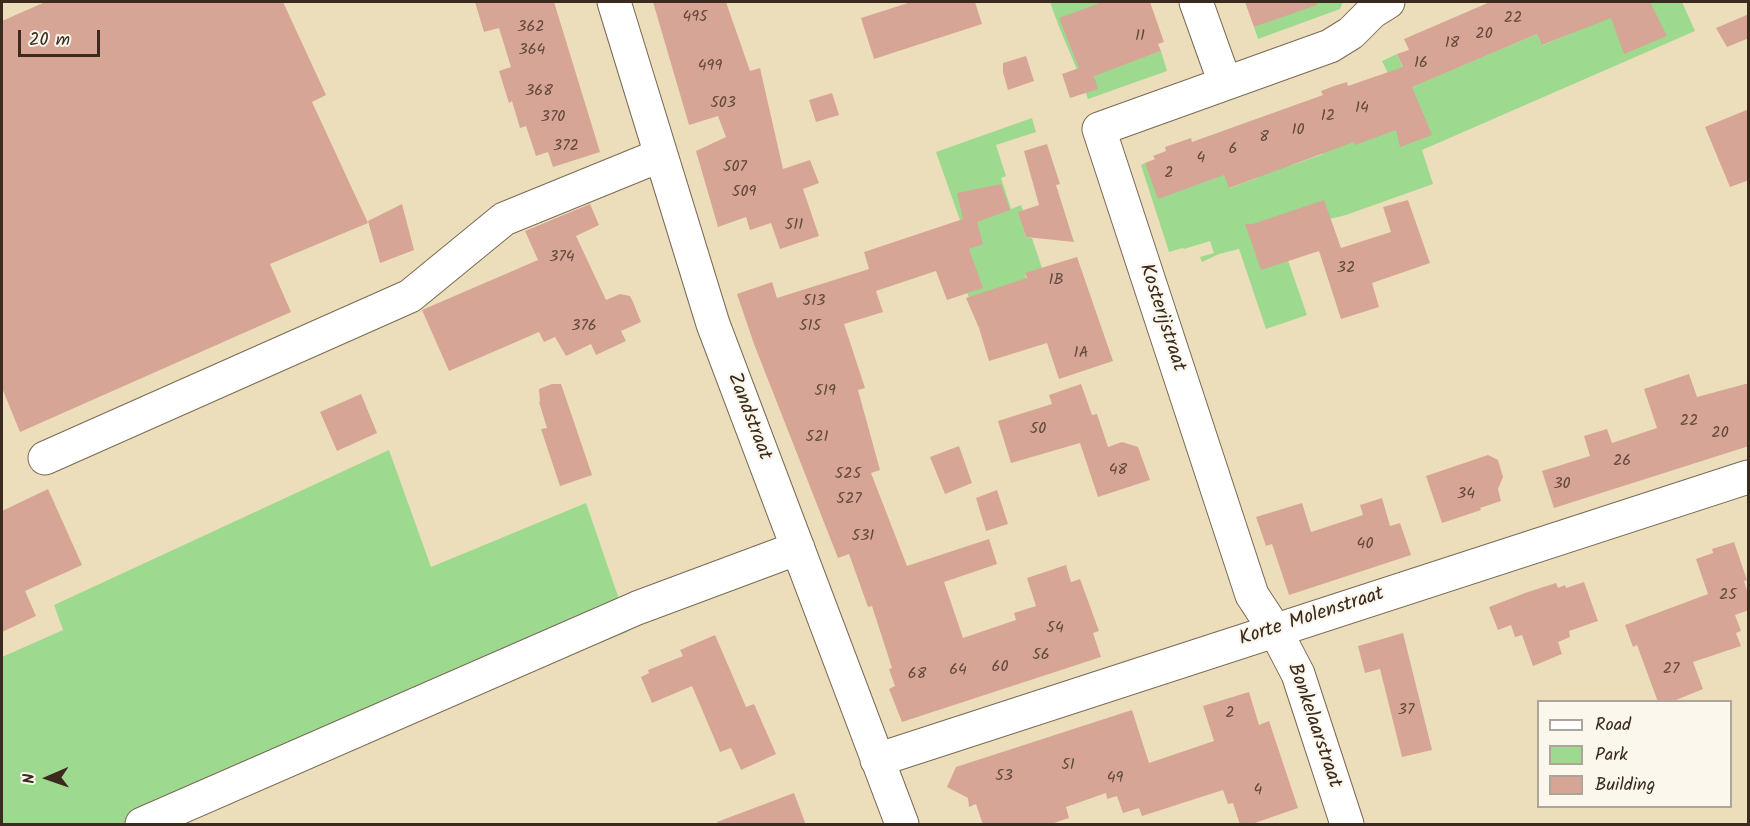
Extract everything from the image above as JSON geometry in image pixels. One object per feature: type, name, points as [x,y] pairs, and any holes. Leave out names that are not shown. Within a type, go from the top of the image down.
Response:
[{"type":"street","name":"Zandstraat","points":[[614,2],[713,324],[902,825]]},
{"type":"street","points":[[1196,2],[1225,83]]},
{"type":"street","name":"Kosterijstraat","points":[[1275,630],[1251,595],[1099,129],[1330,46],[1351,33],[1372,12],[1388,2]]},
{"type":"street","points":[[45,458],[410,296],[504,219],[661,155]]},
{"type":"street","name":"Korte Molenstraat","points":[[877,760],[1749,477]]},
{"type":"street","points":[[142,825],[637,608],[798,548]]},
{"type":"street","name":"Bonkelaarstraat","points":[[1275,630],[1298,674],[1347,825]]},
{"type":"green space","points":[[1050,2],[1106,2],[1117,32],[1117,67],[1161,51],[1167,71],[1088,99]]},
{"type":"green space","points":[[1291,2],[1343,2],[1340,9],[1258,39],[1254,27],[1294,11]]},
{"type":"green space","points":[[1614,2],[1682,2],[1695,31],[1422,150],[1433,184],[1346,215],[1278,232],[1307,315],[1266,329],[1239,249],[1219,254],[1202,262],[1200,257],[1214,253],[1210,241],[1169,252],[1141,165],[1145,163],[1224,175],[1230,188],[1259,177],[1255,164],[1292,165],[1323,154],[1320,144],[1389,75],[1382,61],[1397,54],[1411,87],[1537,34],[1543,45],[1572,33],[1567,21]]},
{"type":"green space","points":[[1032,118],[1036,132],[996,145],[1006,176],[1001,178],[1011,209],[1021,205],[1028,224],[1022,225],[1026,237],[1032,238],[1042,268],[1025,274],[1033,302],[1010,316],[978,326],[958,264],[962,226],[936,152]]},
{"type":"green space","points":[[389,450],[431,567],[586,503],[630,631],[478,692],[175,824],[2,824],[2,657],[63,630],[54,605]]},
{"type":"building","points":[[45,2],[283,2],[326,95],[312,102],[368,223],[270,264],[291,312],[20,432],[2,388],[2,21]]},
{"type":"building","points":[[475,2],[554,2],[600,152],[553,167],[548,152],[536,156],[526,126],[520,128],[512,101],[509,103],[499,71],[511,67],[499,28],[484,32]]},
{"type":"building","points":[[653,2],[726,2],[750,71],[760,68],[783,169],[810,160],[819,183],[803,189],[819,236],[780,249],[771,223],[750,230],[746,217],[718,227],[696,151],[726,137],[718,116],[689,125]]},
{"type":"building","points":[[911,2],[975,2],[982,24],[874,59],[861,18]]},
{"type":"building","points":[[1103,2],[1150,2],[1164,42],[1158,44],[1161,51],[1094,76],[1098,89],[1070,98],[1062,74],[1079,68],[1059,18]]},
{"type":"building","points":[[1245,2],[1316,2],[1317,5],[1254,27]]},
{"type":"building","points":[[1490,2],[1650,2],[1667,36],[1624,54],[1611,18],[1542,45],[1537,34],[1412,87],[1432,135],[1400,147],[1396,130],[1355,145],[1354,142],[1229,188],[1224,175],[1158,199],[1145,163],[1155,159],[1153,156],[1166,151],[1165,147],[1191,138],[1192,142],[1323,95],[1321,91],[1334,86],[1347,82],[1348,86],[1403,67],[1397,54],[1409,50],[1404,39]]},
{"type":"building","points":[[1749,14],[1749,38],[1727,47],[1716,28]]},
{"type":"building","points":[[1026,56],[1034,81],[1008,90],[1003,63]]},
{"type":"building","points":[[832,93],[839,115],[816,122],[809,100]]},
{"type":"building","points":[[1749,109],[1749,180],[1730,187],[1705,127]]},
{"type":"building","points":[[1047,144],[1060,184],[1056,185],[1074,242],[1026,237],[1018,212],[1039,205],[1024,151]]},
{"type":"building","points":[[1001,184],[1010,210],[977,222],[983,244],[969,249],[983,288],[947,300],[936,271],[876,291],[883,312],[844,324],[865,388],[858,390],[880,470],[871,473],[907,566],[989,539],[997,564],[944,582],[963,638],[1016,620],[1014,613],[1036,606],[1027,578],[1066,565],[1071,582],[1080,579],[1099,631],[1093,633],[1101,657],[902,722],[889,689],[895,686],[889,669],[892,668],[872,606],[868,607],[849,554],[838,558],[754,344],[737,294],[772,282],[777,298],[869,269],[864,252],[963,219],[957,193]]},
{"type":"building","points":[[1324,200],[1341,248],[1391,232],[1383,207],[1408,200],[1430,263],[1372,283],[1379,307],[1341,319],[1319,251],[1261,270],[1245,224],[1253,224]]},
{"type":"building","points":[[402,204],[414,250],[380,263],[368,221]]},
{"type":"building","points":[[590,204],[599,225],[576,236],[606,300],[620,294],[630,296],[633,302],[641,322],[621,331],[626,341],[596,355],[591,344],[566,356],[555,337],[544,342],[539,332],[449,371],[422,310],[538,260],[525,231]]},
{"type":"building","points":[[1077,257],[1113,361],[1059,379],[1047,343],[989,361],[979,328],[966,298],[1027,278],[1025,273]]},
{"type":"building","points":[[1689,374],[1697,397],[1749,383],[1749,446],[1554,508],[1542,471],[1590,456],[1584,436],[1607,429],[1612,443],[1657,428],[1644,389]]},
{"type":"building","points":[[552,384],[561,384],[592,475],[560,486],[541,429],[547,428],[539,402],[539,389]]},
{"type":"building","points":[[1081,384],[1092,415],[1097,414],[1108,447],[1122,442],[1138,447],[1150,480],[1098,497],[1080,443],[1011,463],[998,421],[1052,404],[1049,395]]},
{"type":"building","points":[[361,394],[377,433],[337,451],[320,412]]},
{"type":"building","points":[[959,446],[972,483],[945,494],[930,457]]},
{"type":"building","points":[[1488,455],[1498,460],[1503,477],[1498,489],[1501,501],[1442,523],[1426,476]]},
{"type":"building","points":[[48,489],[82,565],[25,591],[36,616],[2,632],[2,511]]},
{"type":"building","points":[[997,490],[1008,524],[986,531],[976,498]]},
{"type":"building","points":[[1382,498],[1390,526],[1400,523],[1411,555],[1289,595],[1272,544],[1266,546],[1256,517],[1302,503],[1311,532],[1363,515],[1360,505]]},
{"type":"building","points":[[1734,542],[1747,580],[1744,581],[1749,597],[1749,610],[1735,615],[1741,631],[1736,633],[1741,646],[1693,662],[1703,689],[1676,700],[1657,700],[1637,645],[1633,647],[1625,625],[1708,594],[1696,559],[1713,553],[1712,549]]},
{"type":"building","points":[[1584,582],[1598,621],[1569,631],[1570,637],[1558,642],[1562,654],[1533,666],[1522,635],[1515,637],[1511,625],[1498,630],[1489,607],[1556,583],[1558,588],[1565,585],[1566,588]]},
{"type":"building","points":[[1403,633],[1432,750],[1402,757],[1380,669],[1365,673],[1358,646]]},
{"type":"building","points":[[715,635],[746,707],[754,704],[776,754],[741,770],[731,748],[720,752],[692,686],[652,703],[641,677],[649,673],[648,670],[683,656],[680,650]]},
{"type":"building","points":[[1249,692],[1259,725],[1269,721],[1298,808],[1249,825],[1240,825],[1233,803],[1228,804],[1223,790],[1142,816],[1139,808],[1123,813],[1117,796],[1107,799],[1106,793],[1066,807],[1069,818],[1048,825],[983,825],[976,804],[969,807],[968,798],[947,787],[956,767],[1132,710],[1149,763],[1214,741],[1203,706]]},
{"type":"building","points":[[794,793],[806,825],[718,825],[717,822]]}]
